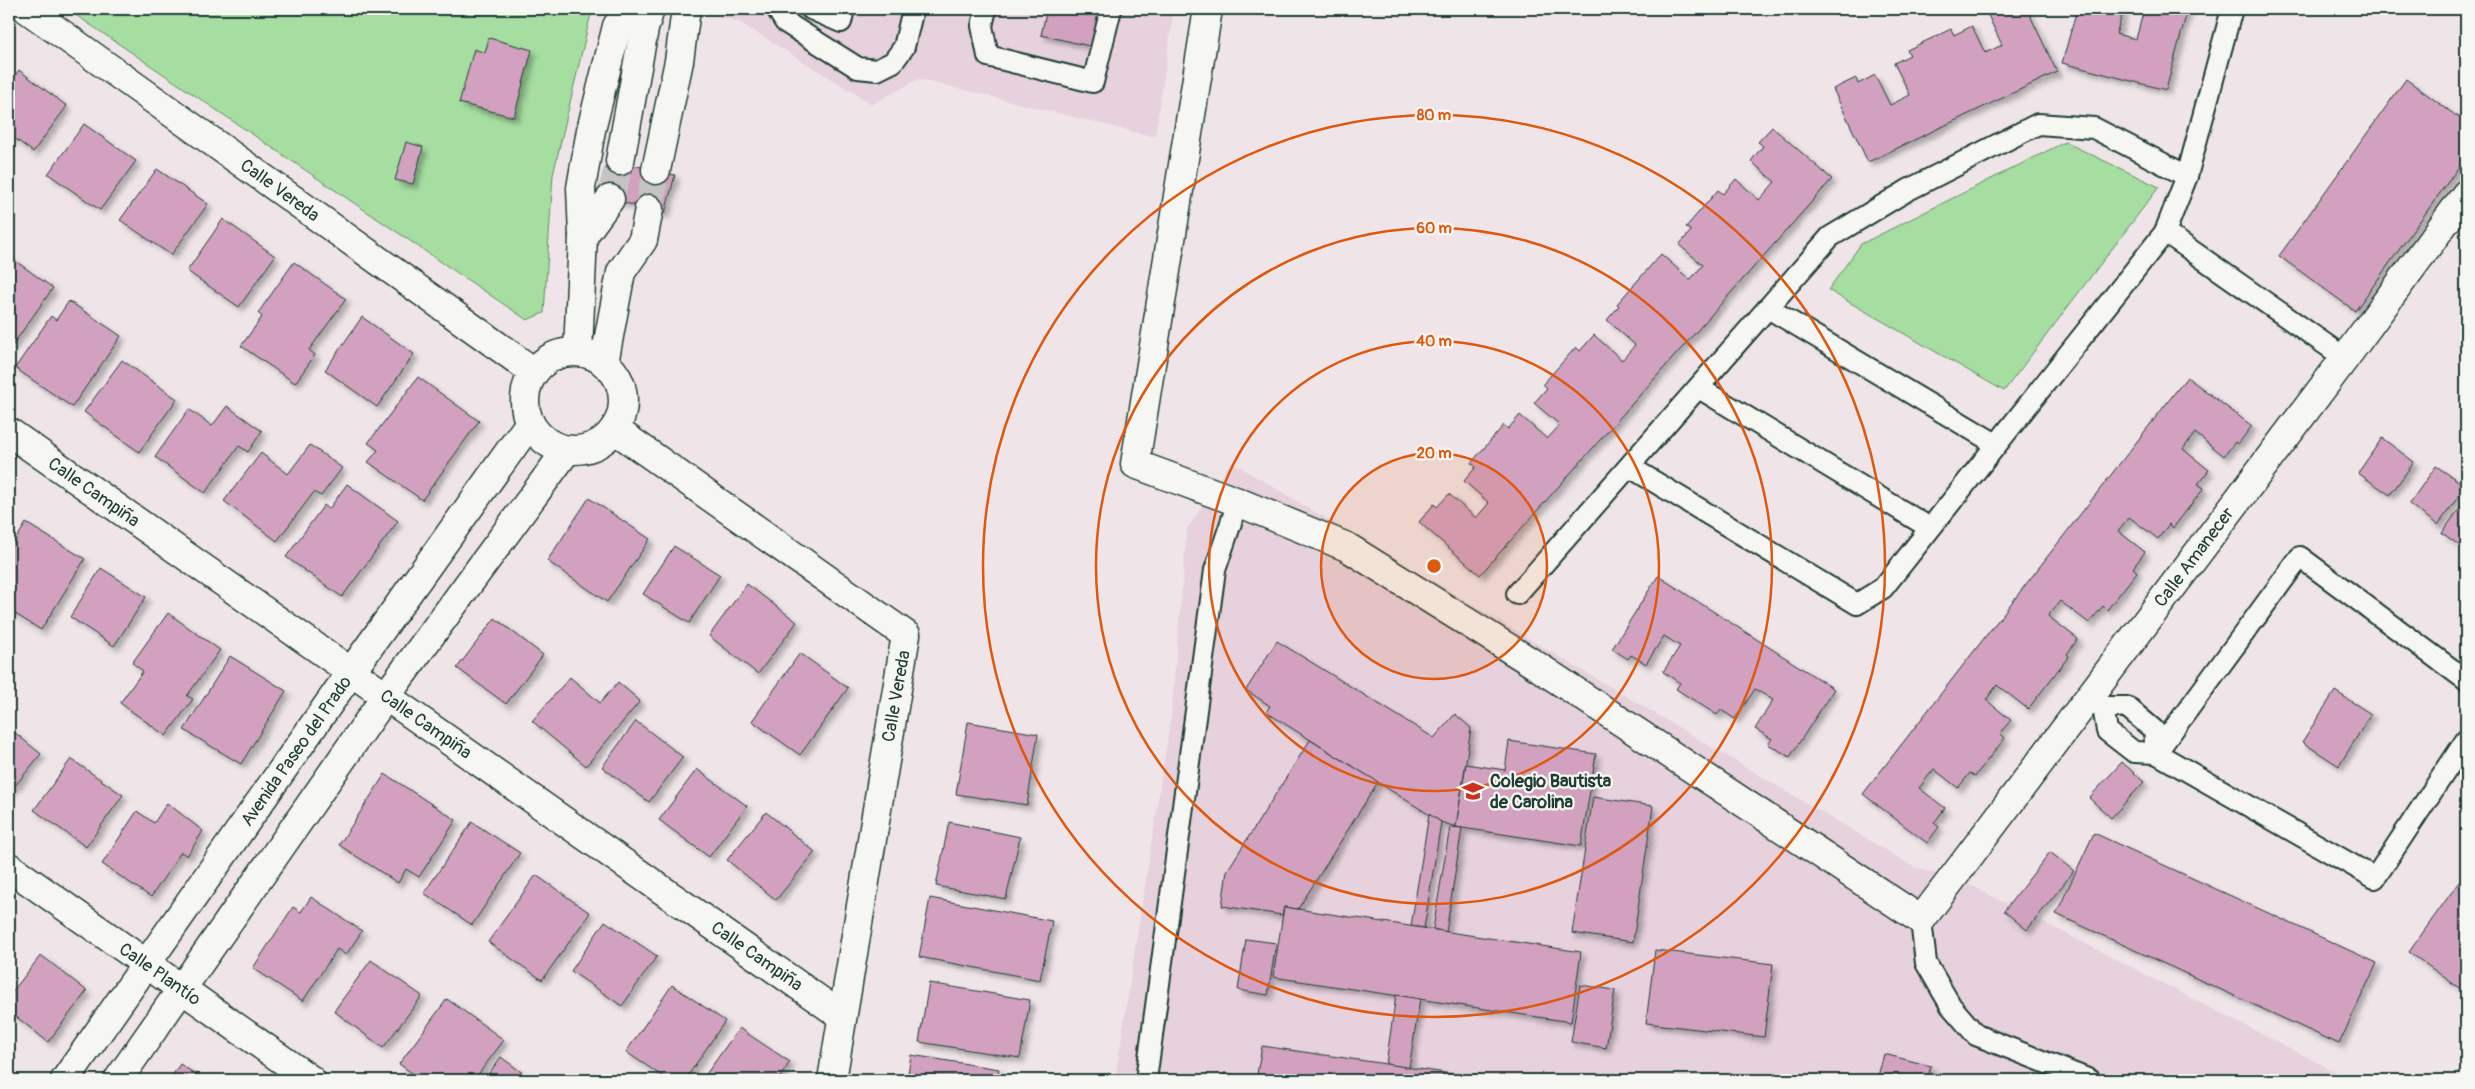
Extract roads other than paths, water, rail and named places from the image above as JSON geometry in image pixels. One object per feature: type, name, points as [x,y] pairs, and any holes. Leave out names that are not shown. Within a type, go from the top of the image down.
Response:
[{"type":"street","name":"Calle Vereda","points":[[27,9],[534,372]]},
{"type":"street","points":[[578,352],[583,236],[581,188],[591,130],[617,26],[627,9]]},
{"type":"street","points":[[620,161],[644,29],[650,9]]},
{"type":"street","points":[[656,170],[680,61],[686,9]]},
{"type":"street","points":[[1208,9],[1135,464],[1238,502],[1347,547],[1534,664],[1920,920]]},
{"type":"street","name":"Calle Amanecer","points":[[1920,920],[2096,702],[2466,194]]},
{"type":"street","points":[[583,236],[610,199]]},
{"type":"street","points":[[604,363],[622,272],[643,240],[650,209]]},
{"type":"street","points":[[578,352],[595,356],[612,369],[622,388],[623,410],[614,429],[594,446],[567,450],[545,442],[530,424],[524,398],[534,372],[546,360],[561,353],[578,352]]},
{"type":"street","name":"Avenida Paseo del Prado","points":[[66,1080],[351,672],[530,424]]},
{"type":"street","name":"Calle Vereda","points":[[614,429],[906,635],[832,1080]]},
{"type":"street","name":"Calle Campiña","points":[[9,432],[842,1016]]},
{"type":"street","points":[[118,1080],[386,696],[567,450]]},
{"type":"street","name":"Calle Plantío","points":[[9,867],[311,1080]]},
{"type":"lane","points":[[777,9],[785,22],[858,68],[877,70],[893,62],[904,48],[913,9]]},
{"type":"lane","points":[[811,9],[841,22],[844,9]]},
{"type":"lane","points":[[986,9],[982,26],[988,56],[1093,82],[1111,9]]},
{"type":"lane","points":[[1630,467],[1857,604],[1883,588],[2165,232],[2187,176],[2232,9]]},
{"type":"lane","points":[[1517,594],[1830,237],[1908,190],[2038,124],[2094,128],[2187,176]]},
{"type":"lane","points":[[2165,232],[2345,358]]},
{"type":"lane","points":[[1768,308],[1996,444]]},
{"type":"lane","points":[[1699,388],[1930,528]]},
{"type":"lane","points":[[1146,1080],[1215,570],[1238,502]]},
{"type":"lane","points":[[2156,753],[2300,557],[2466,680]]},
{"type":"lane","points":[[2156,753],[2154,730],[2126,707],[2096,702],[2106,731],[2134,752],[2156,753],[2375,878],[2466,740]]},
{"type":"lane","points":[[1920,920],[1926,963],[1950,1006],[1976,1035],[2090,1080]]},
{"type":"tunnel","points":[[610,199],[620,161]]},
{"type":"tunnel","points":[[649,209],[656,170]]},
{"type":"place","name":"Colegio Bautista de Carolina","points":[[1473,791]]}]
